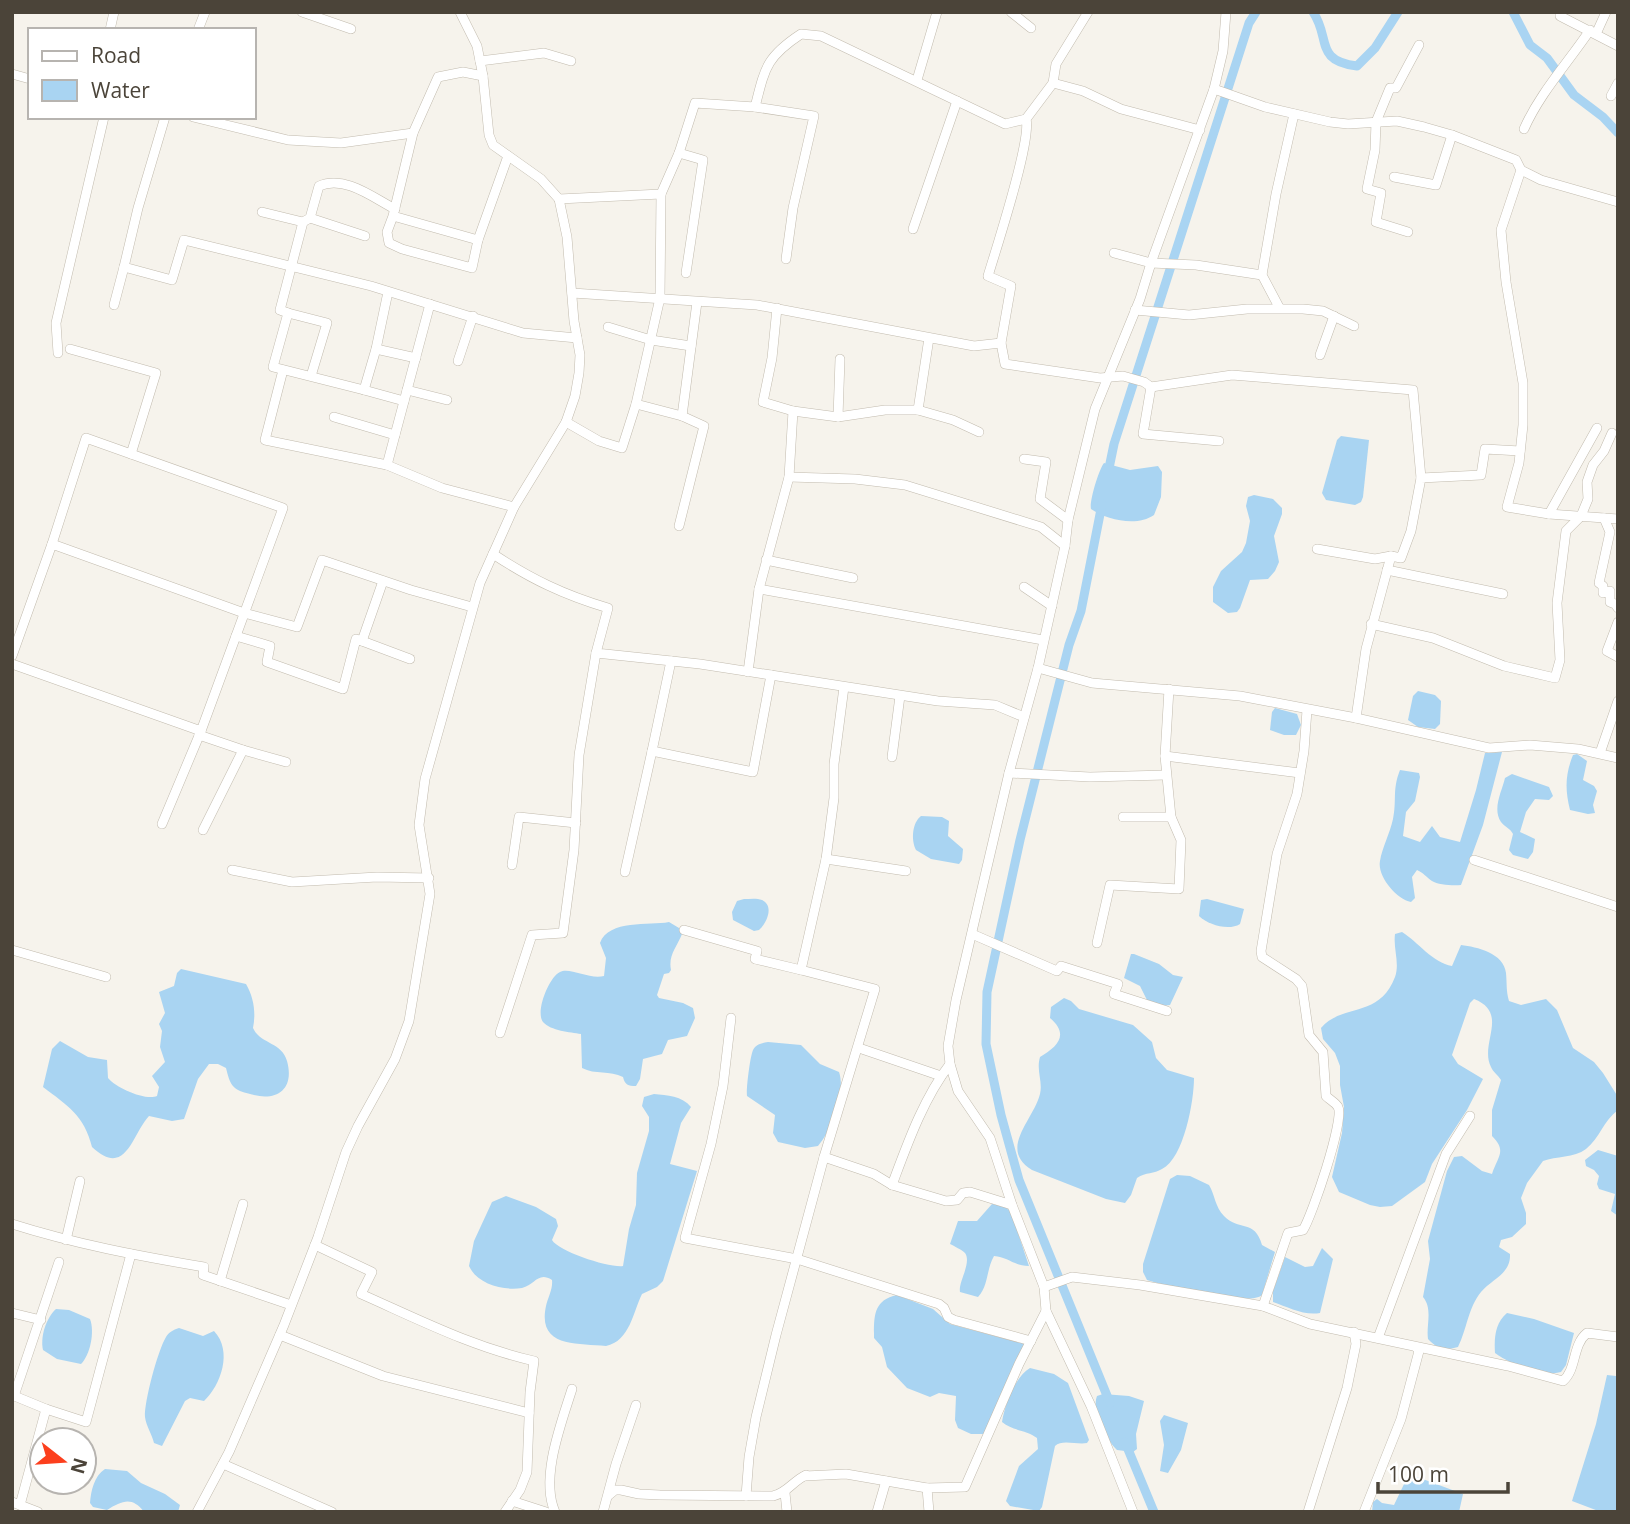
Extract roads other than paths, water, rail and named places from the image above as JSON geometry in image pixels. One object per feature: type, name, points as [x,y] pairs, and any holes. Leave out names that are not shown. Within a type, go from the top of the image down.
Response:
[{"type":"street","points":[[302,12],[351,29]]},
{"type":"street","points":[[197,1512],[223,1464],[280,1335],[315,1245],[346,1152],[395,1059],[410,1021],[428,912],[429,878],[419,825],[425,779],[472,607],[514,507],[566,422],[575,396],[580,355],[567,237],[559,199],[541,179],[493,145],[489,135],[480,61],[471,32],[460,12]]},
{"type":"street","points":[[917,80],[937,12]]},
{"type":"street","points":[[1011,12],[1031,28]]},
{"type":"street","points":[[755,107],[768,61],[801,34],[821,36],[1004,124],[1026,119],[1052,83],[1056,64],[1088,12]]},
{"type":"street","points":[[1133,1512],[1091,1406],[1046,1311],[1046,1286],[1012,1206],[989,1138],[958,1091],[948,1046],[976,935],[1024,717],[1038,668],[1065,546],[1068,520],[1095,409],[1154,263],[1214,89],[1223,51],[1226,12]]},
{"type":"street","points":[[1560,12],[1560,16],[1618,46]]},
{"type":"street","points":[[1524,130],[1540,96],[1593,32],[1606,12]]},
{"type":"street","points":[[1408,232],[1376,222],[1381,193],[1367,189],[1375,149],[1376,122],[1390,88],[1397,87],[1419,45]]},
{"type":"street","points":[[480,61],[544,53],[571,61]]},
{"type":"street","points":[[483,76],[463,72],[438,77],[413,133],[387,232],[389,243],[472,268],[478,240],[508,156]]},
{"type":"street","points":[[1052,83],[1083,91],[1121,109],[1200,130]]},
{"type":"street","points":[[1611,96],[1618,83]]},
{"type":"street","points":[[1214,89],[1240,99],[1330,122],[1396,121],[1452,135],[1510,157],[1520,165],[1521,170],[1501,230],[1506,282],[1522,383],[1521,451],[1507,507],[1549,514],[1618,519]]},
{"type":"street","points":[[913,229],[957,101]]},
{"type":"street","points":[[566,422],[599,441],[622,448],[636,404],[660,298],[660,194],[695,103],[755,107],[814,116],[793,208],[786,259]]},
{"type":"street","points":[[1279,307],[1262,275],[1294,114]]},
{"type":"street","points":[[58,353],[55,323],[104,119]]},
{"type":"street","points":[[114,305],[163,119]]},
{"type":"street","points":[[199,119],[228,128],[288,140],[341,144],[413,133]]},
{"type":"street","points":[[1026,119],[1028,124],[1022,153],[988,276],[1011,286],[1002,343],[1005,364],[1100,379],[1123,376],[1147,384],[1232,374],[1413,390],[1421,478],[1410,531],[1401,558],[1391,556],[1375,559],[1317,549]]},
{"type":"street","points":[[1394,177],[1436,185],[1452,135]]},
{"type":"street","points":[[678,153],[703,159],[686,273]]},
{"type":"street","points":[[1521,170],[1554,184],[1618,202]]},
{"type":"street","points":[[311,376],[327,323],[279,310],[290,266],[319,186],[330,181],[355,188],[394,213],[478,240]]},
{"type":"street","points":[[559,199],[660,194]]},
{"type":"street","points":[[262,212],[306,220],[365,236]]},
{"type":"street","points":[[124,267],[172,279],[184,240],[388,292],[523,333],[577,338]]},
{"type":"street","points":[[1114,253],[1154,263],[1262,275]]},
{"type":"street","points":[[364,390],[388,292]]},
{"type":"street","points":[[572,293],[777,308],[974,346],[1002,343]]},
{"type":"street","points":[[682,416],[697,302]]},
{"type":"street","points":[[387,465],[430,304]]},
{"type":"street","points":[[1135,310],[1189,315],[1279,307],[1323,311],[1353,326]]},
{"type":"street","points":[[777,308],[772,358],[763,402],[793,411],[838,417],[885,410],[918,410],[953,420],[979,432]]},
{"type":"street","points":[[288,313],[273,367],[404,401]]},
{"type":"street","points":[[458,361],[473,316]]},
{"type":"street","points":[[1320,355],[1334,316]]},
{"type":"street","points":[[608,327],[651,340],[691,346]]},
{"type":"street","points":[[918,410],[929,338]]},
{"type":"street","points":[[70,349],[156,373],[131,454]]},
{"type":"street","points":[[376,349],[416,358]]},
{"type":"street","points":[[838,417],[840,359]]},
{"type":"street","points":[[283,369],[265,440],[387,465],[442,488],[514,507]]},
{"type":"street","points":[[1147,384],[1143,434],[1219,441]]},
{"type":"street","points":[[407,390],[447,400]]},
{"type":"street","points":[[636,404],[682,416],[704,426],[679,526]]},
{"type":"street","points":[[748,672],[759,589],[789,477],[793,411]]},
{"type":"street","points":[[334,417],[395,435]]},
{"type":"street","points":[[1549,514],[1597,428]]},
{"type":"street","points":[[1371,624],[1433,638],[1504,666],[1555,678],[1560,660],[1557,603],[1566,531],[1581,516],[1588,499],[1587,482],[1593,465],[1604,451],[1612,432]]},
{"type":"street","points":[[12,656],[86,438],[283,508],[200,733],[163,824]]},
{"type":"street","points":[[1421,478],[1481,475],[1485,449],[1521,451]]},
{"type":"street","points":[[1024,458],[1046,462],[1040,499],[1068,520]]},
{"type":"street","points":[[789,477],[868,480],[905,485],[1041,527],[1065,546]]},
{"type":"street","points":[[1604,518],[1610,532],[1599,583],[1603,586],[1604,593],[1610,591],[1610,602],[1618,608]]},
{"type":"street","points":[[52,544],[244,613],[297,627],[322,560],[472,607]]},
{"type":"street","points":[[493,554],[540,583],[570,597],[608,608],[596,653],[579,755],[576,823],[563,933],[532,935],[500,1033]]},
{"type":"street","points":[[1356,718],[1371,624],[1391,556]]},
{"type":"street","points":[[766,561],[853,578]]},
{"type":"street","points":[[1387,570],[1503,594]]},
{"type":"street","points":[[362,641],[383,581]]},
{"type":"street","points":[[1024,587],[1052,606]]},
{"type":"street","points":[[759,589],[1044,640]]},
{"type":"street","points":[[1618,622],[1607,651],[1618,657]]},
{"type":"street","points":[[236,636],[270,646],[267,662],[343,688],[356,639],[410,659]]},
{"type":"street","points":[[596,653],[671,660],[900,695],[995,705],[1024,717]]},
{"type":"street","points":[[625,872],[671,660]]},
{"type":"street","points":[[12,664],[243,750],[286,762]]},
{"type":"street","points":[[1038,668],[1092,683],[1240,696],[1356,718],[1489,748],[1530,745],[1600,753],[1618,758]]},
{"type":"street","points":[[652,751],[752,772],[771,675]]},
{"type":"street","points":[[801,970],[826,859],[844,687]]},
{"type":"street","points":[[1097,943],[1110,885],[1180,889],[1181,840],[1171,817],[1165,757],[1169,689]]},
{"type":"street","points":[[892,758],[900,695]]},
{"type":"street","points":[[1600,753],[1618,701]]},
{"type":"street","points":[[1263,1306],[1288,1233],[1303,1230],[1313,1209],[1328,1163],[1339,1114],[1337,1105],[1326,1096],[1323,1052],[1309,1035],[1302,986],[1296,979],[1262,957],[1261,951],[1277,854],[1291,815],[1300,773],[1307,710]]},
{"type":"street","points":[[203,830],[243,750]]},
{"type":"street","points":[[1165,757],[1300,773]]},
{"type":"street","points":[[1013,773],[1090,777],[1167,775]]},
{"type":"street","points":[[512,865],[519,817],[576,823]]},
{"type":"street","points":[[1123,817],[1171,817]]},
{"type":"street","points":[[826,859],[906,871]]},
{"type":"street","points":[[1474,860],[1618,907]]},
{"type":"street","points":[[232,870],[292,882],[377,877],[429,878]]},
{"type":"street","points":[[684,930],[757,951],[755,959],[875,989],[824,1157],[756,1417],[749,1457],[747,1496]]},
{"type":"street","points":[[976,935],[1057,971],[1061,967],[1118,984],[1114,994],[1167,1011]]},
{"type":"street","points":[[12,950],[106,977]]},
{"type":"street","points":[[731,1018],[723,1086],[711,1144],[685,1237],[797,1259],[858,1277],[939,1304],[948,1317],[974,1327],[1031,1341]]},
{"type":"street","points":[[859,1048],[941,1076]]},
{"type":"street","points":[[892,1185],[909,1140],[941,1076],[950,1064]]},
{"type":"street","points":[[1378,1338],[1441,1166],[1471,1116]]},
{"type":"street","points":[[824,1157],[874,1174],[892,1185],[946,1201],[957,1200],[963,1193],[970,1192],[1012,1206]]},
{"type":"street","points":[[66,1240],[80,1181]]},
{"type":"street","points":[[220,1281],[243,1205]]},
{"type":"street","points":[[12,1224],[66,1240],[204,1267],[203,1275],[291,1305]]},
{"type":"street","points":[[315,1245],[372,1272],[361,1294],[468,1342],[534,1361],[527,1472],[505,1512]]},
{"type":"street","points":[[59,1262],[13,1395],[86,1422],[131,1254]]},
{"type":"street","points":[[1046,1286],[1072,1277],[1140,1284],[1263,1306],[1310,1324],[1508,1366],[1563,1381],[1570,1375],[1581,1337],[1587,1333],[1618,1337]]},
{"type":"street","points":[[609,1495],[615,1490],[621,1490],[660,1495],[773,1496],[785,1493],[799,1478],[806,1475],[846,1474],[927,1488],[965,1487],[1018,1364],[1046,1311]]},
{"type":"street","points":[[12,1314],[41,1320]]},
{"type":"street","points":[[1308,1512],[1348,1388],[1356,1344],[1354,1332]]},
{"type":"street","points":[[280,1335],[383,1376],[529,1413]]},
{"type":"street","points":[[1364,1512],[1401,1419],[1419,1352],[1416,1348]]},
{"type":"street","points":[[555,1512],[548,1488],[554,1451],[572,1389]]},
{"type":"street","points":[[603,1512],[636,1405]]},
{"type":"street","points":[[38,1512],[16,1504],[46,1409]]},
{"type":"street","points":[[223,1464],[332,1512]]},
{"type":"street","points":[[877,1512],[886,1482]]},
{"type":"street","points":[[927,1488],[929,1512]]},
{"type":"street","points":[[785,1493],[788,1512]]},
{"type":"street","points":[[512,1501],[546,1512]]},
{"type":"water","points":[[1341,436],[1369,440],[1363,497],[1361,502],[1355,505],[1326,500],[1322,493],[1337,440]]},
{"type":"water","points":[[1104,463],[1130,470],[1158,466],[1162,472],[1161,497],[1154,515],[1139,521],[1122,521],[1091,509],[1091,500]]},
{"type":"water","points":[[1254,495],[1273,499],[1282,508],[1274,536],[1279,562],[1268,579],[1250,580],[1240,608],[1237,612],[1228,613],[1213,602],[1213,587],[1221,571],[1242,552],[1250,521],[1246,506],[1248,497]]},
{"type":"water","points":[[1418,691],[1435,695],[1441,701],[1440,724],[1435,729],[1418,727],[1408,720],[1413,696]]},
{"type":"water","points":[[1275,708],[1297,714],[1301,725],[1296,735],[1284,735],[1270,730]]},
{"type":"water","points":[[1502,752],[1483,825],[1461,885],[1435,882],[1417,870],[1412,877],[1415,898],[1411,902],[1399,896],[1385,880],[1380,867],[1393,819],[1396,783],[1400,770],[1419,773],[1420,777],[1415,801],[1406,812],[1403,836],[1420,842],[1432,826],[1440,837],[1460,842],[1485,753]]},
{"type":"water","points":[[1577,754],[1587,761],[1583,780],[1597,791],[1593,805],[1595,813],[1570,810],[1567,776],[1573,755]]},
{"type":"water","points":[[1512,774],[1549,787],[1553,796],[1549,800],[1535,799],[1526,812],[1520,832],[1535,839],[1533,852],[1528,859],[1513,855],[1509,850],[1513,834],[1498,817],[1498,800],[1505,778]]},
{"type":"water","points":[[921,816],[942,817],[949,821],[948,836],[963,849],[959,864],[931,859],[916,850],[913,832]]},
{"type":"water","points":[[760,899],[768,906],[766,919],[759,930],[754,931],[733,920],[732,912],[737,901]]},
{"type":"water","points":[[1207,899],[1244,909],[1240,924],[1225,927],[1199,916],[1201,900]]},
{"type":"water","points":[[669,922],[679,928],[682,934],[672,955],[671,970],[664,974],[657,995],[659,998],[693,1008],[695,1018],[687,1036],[668,1040],[662,1054],[643,1059],[640,1079],[636,1086],[627,1084],[623,1077],[618,1075],[582,1068],[581,1034],[551,1027],[543,1022],[541,1017],[544,995],[552,981],[564,971],[604,976],[606,958],[600,943],[605,935],[630,925]]},
{"type":"water","points":[[1402,932],[1432,957],[1452,966],[1461,945],[1482,949],[1495,956],[1504,966],[1509,1001],[1521,1005],[1546,999],[1557,1010],[1573,1048],[1594,1062],[1618,1097],[1618,1110],[1591,1145],[1576,1154],[1543,1161],[1527,1183],[1521,1198],[1526,1224],[1512,1237],[1501,1240],[1499,1247],[1510,1254],[1507,1267],[1481,1292],[1473,1305],[1458,1347],[1449,1349],[1438,1347],[1428,1339],[1428,1312],[1423,1297],[1430,1259],[1428,1241],[1447,1171],[1454,1157],[1462,1156],[1482,1171],[1492,1174],[1500,1154],[1497,1141],[1492,1136],[1492,1110],[1501,1080],[1492,1069],[1488,1058],[1492,1021],[1485,1005],[1474,999],[1470,1003],[1452,1055],[1458,1064],[1483,1079],[1467,1110],[1432,1164],[1425,1182],[1392,1206],[1380,1207],[1339,1192],[1332,1177],[1342,1133],[1344,1107],[1340,1066],[1335,1053],[1323,1039],[1321,1028],[1339,1015],[1370,1005],[1388,990],[1396,972],[1395,934]]},
{"type":"water","points":[[1131,954],[1159,964],[1173,975],[1183,977],[1170,1005],[1162,1006],[1147,1000],[1140,986],[1124,978]]},
{"type":"water","points":[[181,969],[246,984],[254,1006],[253,1028],[261,1037],[281,1050],[287,1061],[289,1071],[286,1086],[275,1095],[268,1096],[244,1092],[233,1086],[226,1068],[209,1064],[198,1079],[184,1119],[172,1121],[149,1116],[127,1150],[113,1158],[104,1156],[92,1147],[89,1136],[74,1112],[43,1087],[52,1049],[60,1041],[88,1057],[107,1060],[108,1078],[112,1082],[139,1095],[157,1096],[159,1087],[152,1076],[165,1062],[160,1047],[162,1031],[159,1024],[165,1013],[159,992],[174,986],[177,973]]},
{"type":"water","points":[[1064,998],[1079,1009],[1133,1025],[1152,1042],[1156,1058],[1167,1070],[1194,1078],[1190,1114],[1176,1153],[1162,1169],[1137,1178],[1125,1203],[1106,1199],[1032,1170],[1022,1162],[1018,1153],[1021,1134],[1040,1094],[1040,1057],[1059,1040],[1059,1030],[1050,1018],[1051,1007]]},
{"type":"water","points":[[768,1042],[801,1045],[820,1064],[839,1072],[839,1100],[828,1130],[818,1146],[805,1148],[778,1142],[773,1133],[775,1115],[747,1096],[753,1050],[757,1045]]},
{"type":"water","points":[[654,1094],[679,1098],[691,1107],[681,1123],[670,1164],[697,1171],[663,1281],[642,1294],[626,1332],[614,1343],[606,1346],[562,1341],[548,1330],[545,1320],[552,1280],[543,1277],[515,1289],[484,1282],[469,1266],[474,1241],[492,1202],[506,1196],[536,1207],[556,1219],[558,1226],[552,1240],[557,1245],[597,1262],[623,1266],[636,1205],[637,1173],[649,1131],[649,1117],[642,1106],[644,1097]]},
{"type":"water","points":[[1598,1150],[1618,1156],[1618,1216],[1611,1211],[1615,1194],[1599,1189],[1599,1176],[1586,1166],[1585,1160]]},
{"type":"water","points":[[1177,1175],[1190,1176],[1209,1185],[1224,1216],[1251,1228],[1262,1245],[1275,1252],[1262,1295],[1241,1299],[1225,1297],[1147,1280],[1143,1264],[1170,1179]]},
{"type":"water","points":[[992,1204],[1004,1206],[1011,1212],[1029,1266],[994,1256],[984,1288],[978,1297],[960,1292],[967,1257],[964,1252],[950,1244],[958,1221],[977,1221]]},
{"type":"water","points":[[1322,1248],[1333,1259],[1320,1313],[1302,1312],[1273,1302],[1273,1291],[1285,1257],[1305,1267],[1313,1266]]},
{"type":"water","points":[[897,1295],[933,1309],[950,1324],[1025,1344],[984,1434],[971,1434],[958,1428],[955,1420],[956,1396],[939,1393],[930,1397],[907,1388],[887,1367],[882,1347],[874,1338],[875,1316],[883,1301]]},
{"type":"water","points":[[56,1309],[69,1310],[90,1319],[91,1343],[81,1364],[57,1359],[43,1350],[45,1328]]},
{"type":"water","points":[[1507,1313],[1574,1333],[1566,1365],[1561,1372],[1544,1373],[1526,1369],[1495,1353],[1496,1331]]},
{"type":"water","points":[[179,1328],[203,1336],[214,1331],[223,1348],[223,1368],[204,1401],[190,1398],[185,1401],[162,1446],[154,1443],[145,1410],[152,1376],[163,1344],[168,1334]]},
{"type":"water","points":[[1030,1368],[1054,1374],[1068,1383],[1089,1440],[1087,1443],[1062,1443],[1055,1446],[1039,1511],[1010,1506],[1006,1501],[1019,1466],[1038,1449],[1037,1438],[1002,1422],[1012,1392]]},
{"type":"water","points":[[1618,1372],[1618,1512],[1601,1512],[1572,1501],[1596,1424],[1607,1375],[1616,1376]]},
{"type":"water","points":[[1097,1396],[1129,1396],[1144,1401],[1136,1434],[1137,1449],[1133,1452],[1117,1450],[1104,1432],[1096,1410]]},
{"type":"water","points":[[1164,1415],[1188,1423],[1181,1450],[1168,1473],[1160,1471],[1164,1445],[1160,1421]]},
{"type":"water","points":[[105,1469],[127,1471],[141,1483],[165,1494],[180,1505],[178,1512],[144,1512],[131,1502],[117,1504],[107,1510],[93,1507],[90,1503],[91,1496],[98,1496],[98,1476]]},
{"type":"water","points":[[1412,1475],[1463,1494],[1459,1512],[1372,1512],[1373,1502],[1377,1499],[1382,1503],[1394,1505],[1405,1482]]},
{"type":"waterway","points":[[1108,473],[1114,444],[1249,23],[1256,12]]},
{"type":"waterway","points":[[1313,12],[1329,54],[1344,63],[1357,66],[1375,48],[1398,12]]},
{"type":"waterway","points":[[1513,12],[1530,45],[1547,58],[1574,95],[1603,117],[1618,133]]},
{"type":"waterway","points":[[1102,504],[1081,611],[1069,645],[1020,840],[987,992],[986,1044],[1001,1115],[1019,1180],[1110,1403]]},
{"type":"waterway","points":[[1125,1442],[1154,1512]]}]
